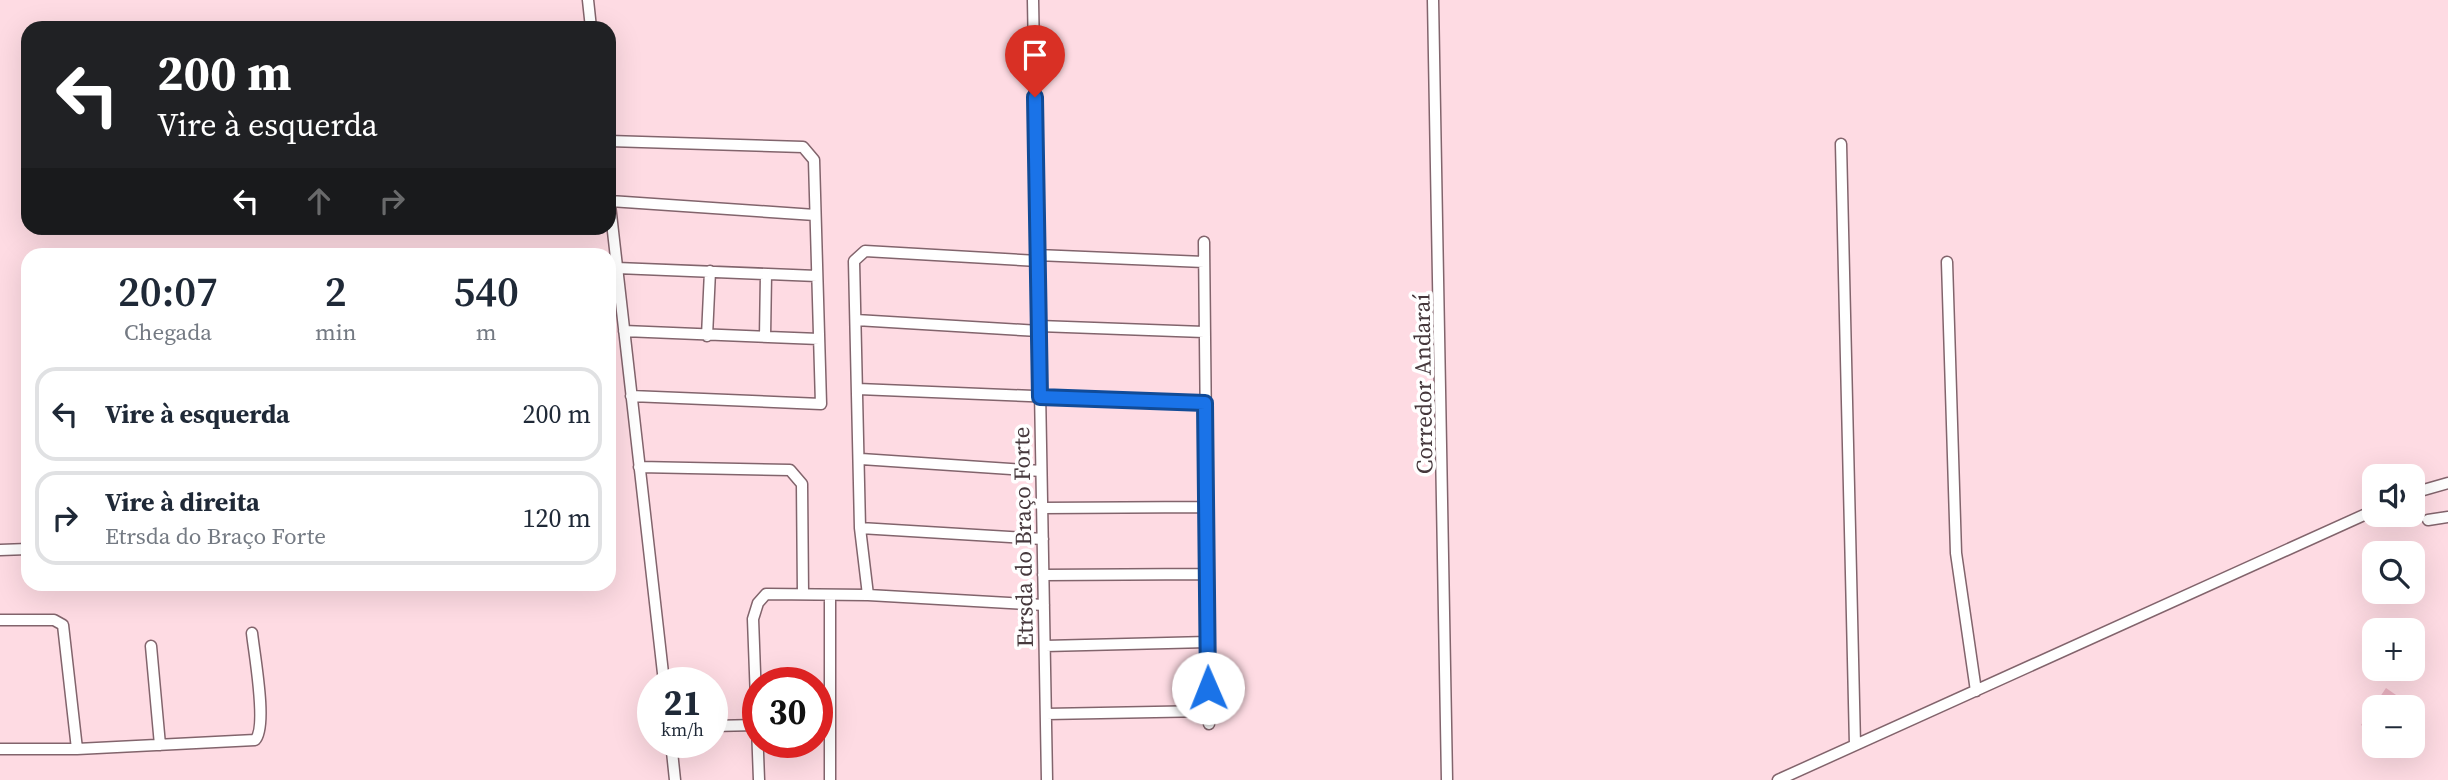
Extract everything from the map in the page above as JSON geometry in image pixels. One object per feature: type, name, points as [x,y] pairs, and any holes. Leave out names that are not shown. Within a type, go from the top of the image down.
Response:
[{"type":"street","points":[[588,0],[590,21]]},
{"type":"street","name":"Etrsda do Braço Forte","points":[[1033,0],[1047,780]]},
{"type":"street","name":"Corredor Andaraí","points":[[1433,0],[1447,780]]},
{"type":"street","points":[[616,141],[803,147],[814,160],[821,404],[631,396]]},
{"type":"street","points":[[1841,144],[1855,745]]},
{"type":"street","points":[[616,200],[816,215]]},
{"type":"street","points":[[1203,242],[1209,724]]},
{"type":"street","points":[[867,595],[860,528],[859,389],[854,261],[865,251],[1204,262]]},
{"type":"street","points":[[616,259],[662,667]]},
{"type":"street","points":[[1947,262],[1956,554],[1976,691]]},
{"type":"street","points":[[617,268],[817,276]]},
{"type":"street","points":[[707,336],[710,271]]},
{"type":"street","points":[[765,337],[766,274]]},
{"type":"street","points":[[856,320],[1039,328],[1205,331]]},
{"type":"street","points":[[624,331],[819,339]]},
{"type":"street","points":[[859,389],[1205,403]]},
{"type":"street","points":[[860,459],[1041,471]]},
{"type":"street","points":[[639,467],[790,470],[802,484],[803,594]]},
{"type":"street","points":[[2425,490],[2448,483]]},
{"type":"street","points":[[1042,508],[1206,507]]},
{"type":"street","points":[[1778,780],[2362,516]]},
{"type":"street","points":[[2428,520],[2448,517]]},
{"type":"street","points":[[860,528],[1043,539]]},
{"type":"street","points":[[0,550],[21,549]]},
{"type":"street","points":[[1043,575],[1207,573]]},
{"type":"street","points":[[755,667],[753,619],[758,603],[766,594],[867,595],[1044,605]]},
{"type":"street","points":[[830,595],[830,780]]},
{"type":"street","points":[[0,620],[54,620],[63,625],[77,749]]},
{"type":"street","points":[[0,749],[238,743],[259,736],[261,720],[252,633]]},
{"type":"street","points":[[1045,646],[1208,642]]},
{"type":"street","points":[[151,646],[160,745]]},
{"type":"street","points":[[1046,714],[1209,711]]},
{"type":"street","points":[[673,758],[675,780]]},
{"type":"street","points":[[758,758],[759,780]]},
{"type":"shaded area","points":[[2386,688],[2396,695],[2381,695]]},
{"type":"route","points":[[1035,97],[1040,397],[1205,403],[1208,688]]}]
